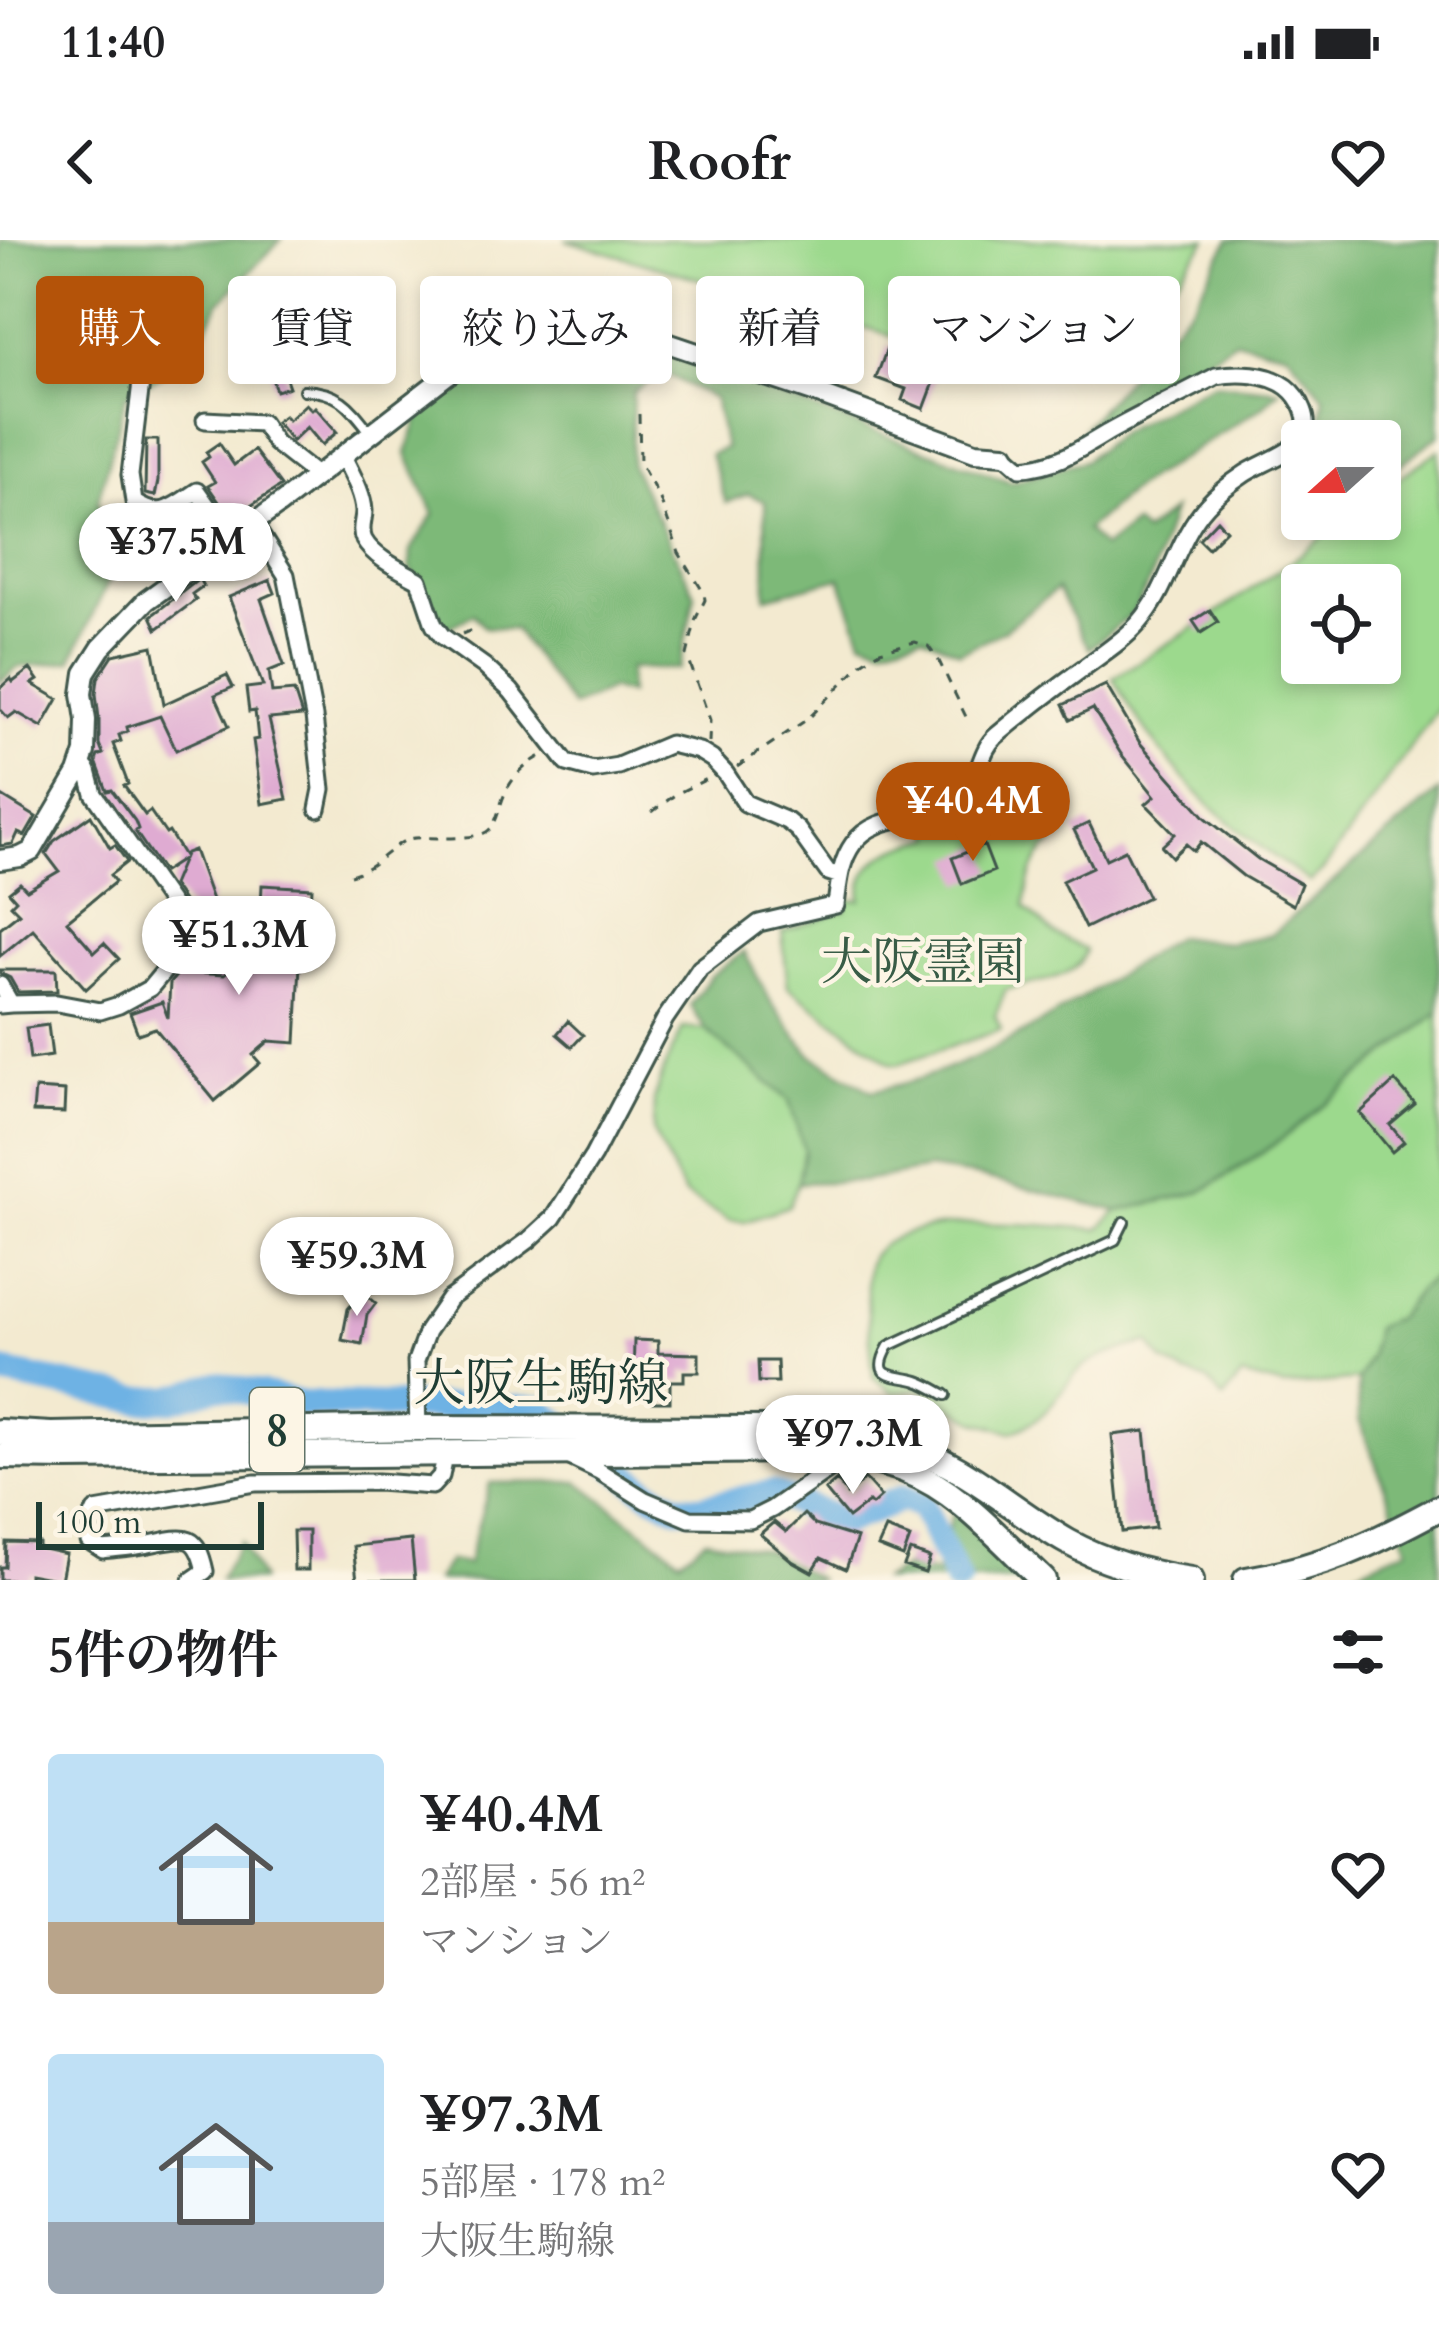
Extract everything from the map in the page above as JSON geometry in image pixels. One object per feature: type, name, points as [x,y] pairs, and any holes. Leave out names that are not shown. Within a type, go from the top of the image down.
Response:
[{"type":"main road","name":"大阪生駒線","points":[[0,1432],[51,1435],[418,1422],[569,1441],[609,1453],[794,1450],[848,1457],[903,1469],[928,1481],[963,1505],[1043,1580]]},
{"type":"main road","name":"大阪生駒線","points":[[0,1456],[446,1453],[783,1429],[838,1434],[903,1445],[950,1465],[1071,1544],[1127,1573],[1191,1580]]},
{"type":"main road","points":[[1246,1580],[1292,1573],[1346,1555],[1439,1508]]},
{"type":"street","points":[[0,860],[32,851],[81,763],[85,673],[101,648],[146,602],[474,355],[514,331],[569,317],[608,323],[975,452],[1005,454],[1021,468],[1041,467],[1075,454],[1216,376],[1236,373],[1275,380],[1291,389],[1306,420],[1304,436],[1208,504],[1184,537],[1163,589],[1140,622],[990,741],[965,794],[950,805],[869,827],[852,844],[836,905],[759,922],[700,968],[665,1019],[593,1156],[553,1218],[449,1299],[427,1331],[416,1360],[418,1422]]},
{"type":"street","points":[[141,384],[130,475],[134,502],[159,513],[197,490],[232,539]]},
{"type":"street","points":[[205,420],[262,423],[275,442],[317,476]]},
{"type":"street","points":[[344,456],[358,486],[365,542],[418,580],[442,636],[512,691],[567,763],[593,770],[618,766],[670,744],[702,753],[726,774],[745,802],[787,821],[829,872],[840,876]]},
{"type":"street","points":[[254,523],[286,575],[314,717],[322,789],[318,809]]},
{"type":"street","points":[[0,985],[6,1005],[57,1003],[100,1011],[151,988],[193,936],[94,794],[81,763]]},
{"type":"street","points":[[569,1441],[599,1471],[645,1500],[689,1519],[750,1520],[848,1457]]},
{"type":"street","points":[[192,1580],[205,1570],[201,1551],[191,1540],[177,1537],[103,1550],[89,1541],[95,1511],[255,1483],[432,1486],[441,1476],[446,1453]]},
{"type":"lane","points":[[304,390],[329,392],[351,407],[372,434]]},
{"type":"lane","points":[[946,1395],[916,1380],[886,1375],[884,1354],[889,1346],[1115,1240],[1124,1222]]},
{"type":"path","points":[[639,413],[640,463],[660,499],[679,553],[704,593],[687,656],[710,720],[709,745],[702,753]]},
{"type":"path","points":[[652,812],[676,794],[726,774],[809,718],[862,663],[880,651],[915,642],[928,646],[969,723]]},
{"type":"path","points":[[350,875],[366,872],[412,837],[482,835],[496,819],[515,776],[528,763],[556,750]]},
{"type":"green space","points":[[0,240],[281,240],[246,276],[228,276],[228,294],[204,332],[204,276],[36,276],[36,384],[146,384],[126,395],[98,500],[111,576],[71,661],[18,667],[0,682]]},
{"type":"green space","points":[[566,240],[1207,240],[1179,276],[888,276],[888,334],[864,327],[864,276],[696,278]]},
{"type":"green space","points":[[1229,240],[1439,240],[1439,435],[1401,464],[1401,420],[1321,420],[1324,396],[1287,352],[1235,340],[1180,376],[1180,318],[1195,301]]},
{"type":"green space","points":[[672,356],[696,365],[696,384],[747,384],[1011,482],[1084,461],[1121,431],[1213,383],[1279,390],[1262,407],[1134,488],[1086,530],[1103,548],[1134,524],[1144,533],[1172,511],[1151,578],[1133,613],[1089,649],[1057,589],[1004,630],[960,652],[922,635],[883,646],[862,639],[840,578],[766,597],[765,502],[748,494],[726,503],[710,454],[725,448],[714,399],[672,377]]},
{"type":"green space","points":[[447,384],[646,384],[633,392],[631,465],[695,594],[679,669],[629,668],[628,694],[611,689],[572,707],[514,629],[484,627],[473,614],[443,631],[410,567],[411,550],[434,514],[407,454],[424,399]]},
{"type":"green space","points":[[1122,384],[1168,384],[1163,387],[1082,429]]},
{"type":"green space","points":[[1439,450],[1439,707],[1310,882],[1198,793],[1154,742],[1113,678],[1281,569],[1281,684],[1401,684],[1401,564],[1288,564],[1319,540],[1401,540],[1401,476]]},
{"type":"green space","name":"大阪霊園","points":[[989,769],[1051,844],[1035,865],[1025,907],[1053,933],[1085,950],[1065,974],[1006,990],[995,1016],[1001,1030],[891,1063],[788,987],[782,932],[846,910],[847,900],[861,900],[862,885],[874,863],[895,849],[934,837],[930,826],[966,804]]},
{"type":"green space","points":[[1439,791],[1439,1012],[1282,1139],[1201,1192],[1118,1211],[928,1169],[864,1181],[798,1183],[804,1150],[789,1100],[706,1030],[690,1005],[711,976],[744,952],[772,1004],[811,1055],[872,1091],[914,1081],[1032,1028],[1177,936],[1227,943],[1271,935]]},
{"type":"green space","points":[[1439,1012],[1439,1275],[1420,1288],[1397,1318],[1375,1328],[1370,1355],[1358,1380],[1283,1387],[1242,1376],[1223,1399],[1208,1381],[1163,1361],[1149,1342],[1084,1367],[1043,1414],[1012,1432],[976,1421],[918,1390],[893,1393],[873,1377],[867,1272],[882,1246],[906,1234],[972,1224],[1099,1229],[1118,1211],[1201,1192],[1282,1139]]},
{"type":"green space","points":[[683,1028],[706,1030],[789,1100],[804,1150],[789,1206],[745,1221],[728,1220],[684,1194],[653,1132],[654,1100]]},
{"type":"green space","points":[[1439,1275],[1439,1580],[1335,1580],[1408,1548],[1359,1420],[1358,1380],[1370,1355],[1375,1328],[1397,1318],[1420,1288]]},
{"type":"green space","points":[[579,1482],[680,1559],[706,1539],[765,1550],[820,1580],[436,1580],[449,1561],[467,1564],[490,1483]]},
{"type":"green space","points":[[953,1512],[1022,1580],[883,1580],[910,1565],[936,1574]]},
{"type":"green space","points":[[241,1542],[261,1580],[219,1580]]},
{"type":"building","points":[[888,346],[888,382],[876,378]]},
{"type":"building","points":[[892,384],[933,384],[924,409],[902,400],[906,389]]},
{"type":"building","points":[[306,404],[312,410],[315,407],[337,432],[322,445],[307,427],[292,441],[276,422],[284,416],[288,420]]},
{"type":"building","points":[[146,440],[158,440],[155,496],[145,494]]},
{"type":"building","points":[[219,443],[234,465],[254,450],[281,486],[231,519],[208,486],[215,482],[202,462],[209,457],[206,452]]},
{"type":"building","points":[[1217,520],[1226,530],[1208,548],[1199,539]]},
{"type":"building","points":[[199,579],[203,586],[192,594],[196,600],[157,629],[151,616]]},
{"type":"building","points":[[270,580],[275,593],[261,599],[284,665],[269,671],[272,693],[294,691],[302,716],[269,719],[287,799],[262,804],[253,740],[258,739],[255,711],[249,712],[246,688],[263,686],[229,597]]},
{"type":"building","points":[[1210,610],[1218,622],[1201,633],[1193,621]]},
{"type":"building","points":[[153,646],[164,704],[227,675],[233,687],[215,695],[229,726],[176,750],[160,716],[127,727],[119,735],[121,741],[113,744],[128,784],[124,786],[145,815],[150,811],[184,856],[194,850],[212,900],[208,902],[216,934],[198,909],[191,912],[172,885],[183,859],[163,872],[135,831],[135,821],[112,790],[107,791],[96,761],[103,754],[98,678],[113,655]]},
{"type":"building","points":[[30,669],[38,680],[32,684],[58,699],[42,727],[16,712],[8,718],[0,709],[0,689]]},
{"type":"building","points":[[1106,685],[1140,743],[1206,818],[1258,859],[1301,884],[1293,905],[1243,876],[1201,842],[1194,851],[1186,844],[1172,857],[1162,846],[1175,834],[1146,804],[1155,796],[1093,709],[1070,720],[1063,705]]},
{"type":"building","points":[[0,795],[36,817],[25,836],[18,833],[13,844],[0,846]]},
{"type":"building","points":[[91,815],[110,848],[115,845],[127,862],[110,875],[115,882],[67,921],[94,952],[104,943],[119,959],[86,989],[33,929],[0,956],[0,928],[19,913],[11,905],[16,900],[9,892],[20,883],[27,890],[59,871],[46,854],[54,841]]},
{"type":"building","points":[[1089,823],[1106,859],[1125,850],[1148,897],[1085,928],[1062,881],[1092,867],[1074,830]]},
{"type":"building","points":[[984,845],[994,871],[962,884],[952,858]]},
{"type":"building","points":[[262,885],[312,888],[309,939],[301,945],[296,1043],[269,1041],[253,1055],[260,1063],[215,1101],[155,1028],[138,1034],[130,1013],[162,1002],[168,1018],[170,983],[179,972],[224,975],[250,953],[251,932],[260,925]]},
{"type":"building","points":[[0,970],[56,970],[57,991],[18,992]]},
{"type":"building","points":[[568,1021],[583,1035],[572,1047],[557,1034]]},
{"type":"building","points":[[48,1025],[52,1056],[30,1059],[26,1028]]},
{"type":"building","points":[[1395,1081],[1415,1104],[1390,1125],[1404,1142],[1392,1152],[1360,1113]]},
{"type":"building","points":[[35,1089],[65,1091],[64,1113],[33,1112]]},
{"type":"building","points":[[362,1292],[376,1303],[367,1315],[362,1344],[342,1340],[348,1309]]},
{"type":"building","points":[[634,1340],[658,1341],[658,1353],[699,1354],[699,1372],[684,1372],[684,1381],[670,1381],[670,1402],[652,1402],[652,1382],[633,1382]]},
{"type":"building","points":[[758,1361],[777,1361],[778,1382],[759,1382]]},
{"type":"building","points":[[1145,1431],[1155,1528],[1122,1532],[1112,1435]]},
{"type":"building","points":[[865,1479],[881,1497],[848,1518],[825,1490],[837,1480],[847,1494]]},
{"type":"building","points":[[804,1514],[815,1525],[857,1538],[846,1569],[821,1558],[812,1572],[760,1534],[774,1522],[786,1532]]},
{"type":"building","points":[[886,1529],[910,1538],[903,1557],[878,1547]]},
{"type":"building","points":[[293,1531],[308,1531],[308,1570],[294,1570]]},
{"type":"building","points":[[411,1540],[415,1580],[357,1580],[353,1546]]},
{"type":"building","points":[[6,1542],[39,1543],[39,1548],[66,1554],[61,1580],[29,1574],[29,1580],[0,1580]]},
{"type":"building","points":[[910,1551],[930,1558],[925,1573],[904,1566]]},
{"type":"waterway","points":[[0,1372],[139,1400],[172,1399],[219,1385],[301,1404],[540,1409],[648,1491],[676,1506],[698,1508],[772,1493],[844,1522],[903,1498],[922,1506],[957,1580]]}]
